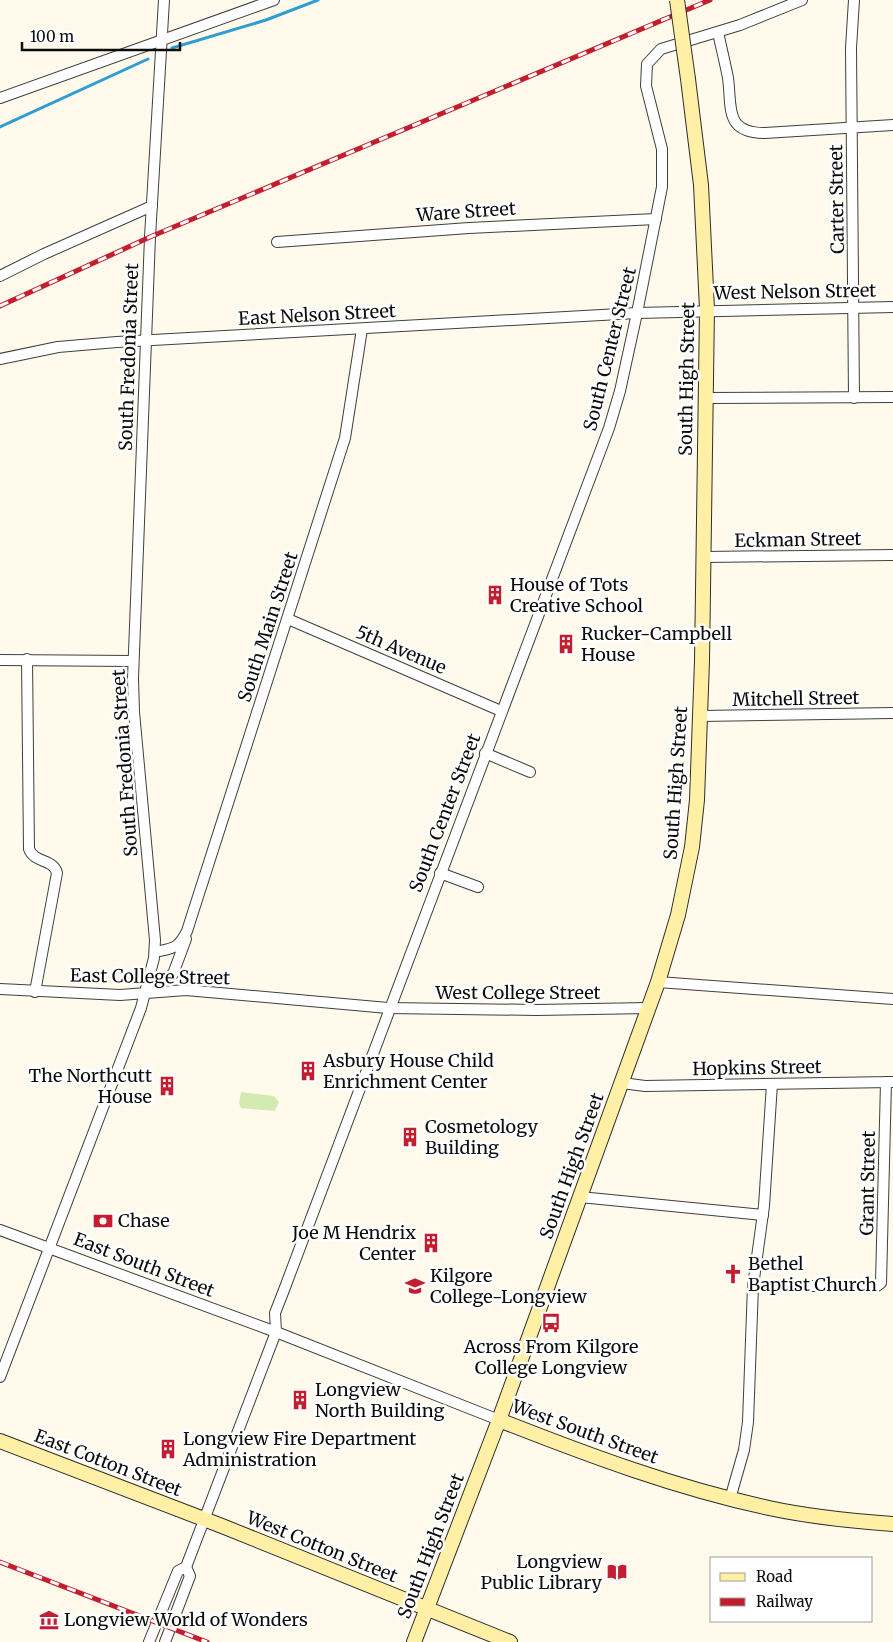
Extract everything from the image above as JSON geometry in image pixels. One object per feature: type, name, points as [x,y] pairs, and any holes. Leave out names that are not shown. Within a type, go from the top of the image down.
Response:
[{"type":"main road","name":"South High Street","points":[[414,1642],[499,1420],[658,982],[678,915],[692,847],[697,800],[700,716],[707,309],[701,185],[677,0]]},
{"type":"main road","name":"West South Street","points":[[499,1420],[618,1465],[730,1499],[793,1512],[893,1524]]},
{"type":"main road","name":"East Cotton Street","points":[[0,1441],[203,1519]]},
{"type":"main road","name":"West Cotton Street","points":[[203,1519],[510,1642]]},
{"type":"street","name":"South Fredonia Street","points":[[0,1377],[51,1248],[146,993],[155,952],[134,712],[133,661],[152,206],[164,0]]},
{"type":"street","points":[[0,98],[274,0]]},
{"type":"street","points":[[802,0],[718,32],[728,80],[730,112],[736,123],[744,130],[756,133],[852,129],[893,125]]},
{"type":"street","name":"Carter Street","points":[[854,0],[851,48],[855,307],[854,398]]},
{"type":"street","name":"South Center Street","points":[[165,1642],[190,1576],[186,1567],[203,1519],[276,1332],[275,1313],[388,1008],[609,428],[620,391],[638,312],[656,219],[663,169],[660,136],[646,86],[646,70],[652,56],[664,47],[718,32]]},
{"type":"street","points":[[0,276],[44,254],[152,206]]},
{"type":"street","name":"Ware Street","points":[[277,242],[469,228],[656,219]]},
{"type":"street","name":"West Nelson Street","points":[[638,312],[707,309],[893,307]]},
{"type":"street","name":"East Nelson Street","points":[[0,359],[58,347],[638,312]]},
{"type":"street","name":"South Main Street","points":[[146,993],[170,977],[176,970],[186,944],[188,931],[346,438],[362,328]]},
{"type":"street","points":[[706,398],[893,397]]},
{"type":"street","name":"Eckman Street","points":[[704,557],[893,555]]},
{"type":"street","name":"5th Avenue","points":[[288,619],[501,711]]},
{"type":"street","points":[[1,659],[133,661]]},
{"type":"street","points":[[27,660],[29,849],[37,859],[53,866],[57,873],[35,992]]},
{"type":"street","name":"Mitchell Street","points":[[700,716],[893,713]]},
{"type":"street","points":[[485,754],[530,772]]},
{"type":"street","points":[[440,873],[478,887]]},
{"type":"street","name":"South Main Street","points":[[155,952],[175,948],[188,931]]},
{"type":"street","points":[[658,982],[893,999]]},
{"type":"street","name":"East College Street","points":[[0,989],[120,995],[195,991],[388,1008]]},
{"type":"street","name":"West College Street","points":[[388,1008],[537,1010],[648,1008]]},
{"type":"street","name":"Hopkins Street","points":[[622,1083],[645,1086],[890,1082]]},
{"type":"street","name":"Grant Street","points":[[753,1286],[880,1284],[889,1212],[890,1082]]},
{"type":"street","points":[[730,1499],[744,1450],[748,1422],[753,1286],[763,1215],[772,1084]]},
{"type":"street","points":[[580,1197],[763,1215]]},
{"type":"street","name":"East South Street","points":[[0,1230],[276,1332]]},
{"type":"street","name":"West South Street","points":[[276,1332],[499,1420]]},
{"type":"street","name":"South Center Street","points":[[149,1642],[178,1571],[186,1567]]},
{"type":"green space","points":[[241,1092],[274,1096],[279,1102],[275,1111],[241,1108],[239,1103]]},
{"type":"waterway","points":[[172,48],[266,20],[318,0]]},
{"type":"waterway","points":[[0,127],[148,59]]},
{"type":"railway","points":[[0,306],[150,237],[710,0]]},
{"type":"railway","points":[[0,1562],[207,1642]]},
{"type":"place","name":"House of Tots Creative School","points":[[495,595]]},
{"type":"place","name":"Rucker-Campbell House","points":[[566,644]]},
{"type":"place","name":"Asbury House Child Enrichment Center","points":[[308,1071]]},
{"type":"place","name":"The Northcutt House","points":[[167,1086]]},
{"type":"place","name":"Cosmetology Building","points":[[410,1137]]},
{"type":"place","name":"Chase","points":[[103,1221]]},
{"type":"place","name":"Joe M Hendrix Center","points":[[431,1243]]},
{"type":"place","name":"Bethel Baptist Church","points":[[733,1274]]},
{"type":"place","name":"Kilgore College-Longview","points":[[415,1286]]},
{"type":"place","name":"Across From Kilgore College Longview","points":[[551,1323]]},
{"type":"place","name":"Longview North Building","points":[[300,1400]]},
{"type":"place","name":"Longview Fire Department Administration","points":[[168,1449]]},
{"type":"place","name":"Longview Public Library","points":[[617,1572]]},
{"type":"place","name":"Longview World of Wonders","points":[[49,1620]]}]
